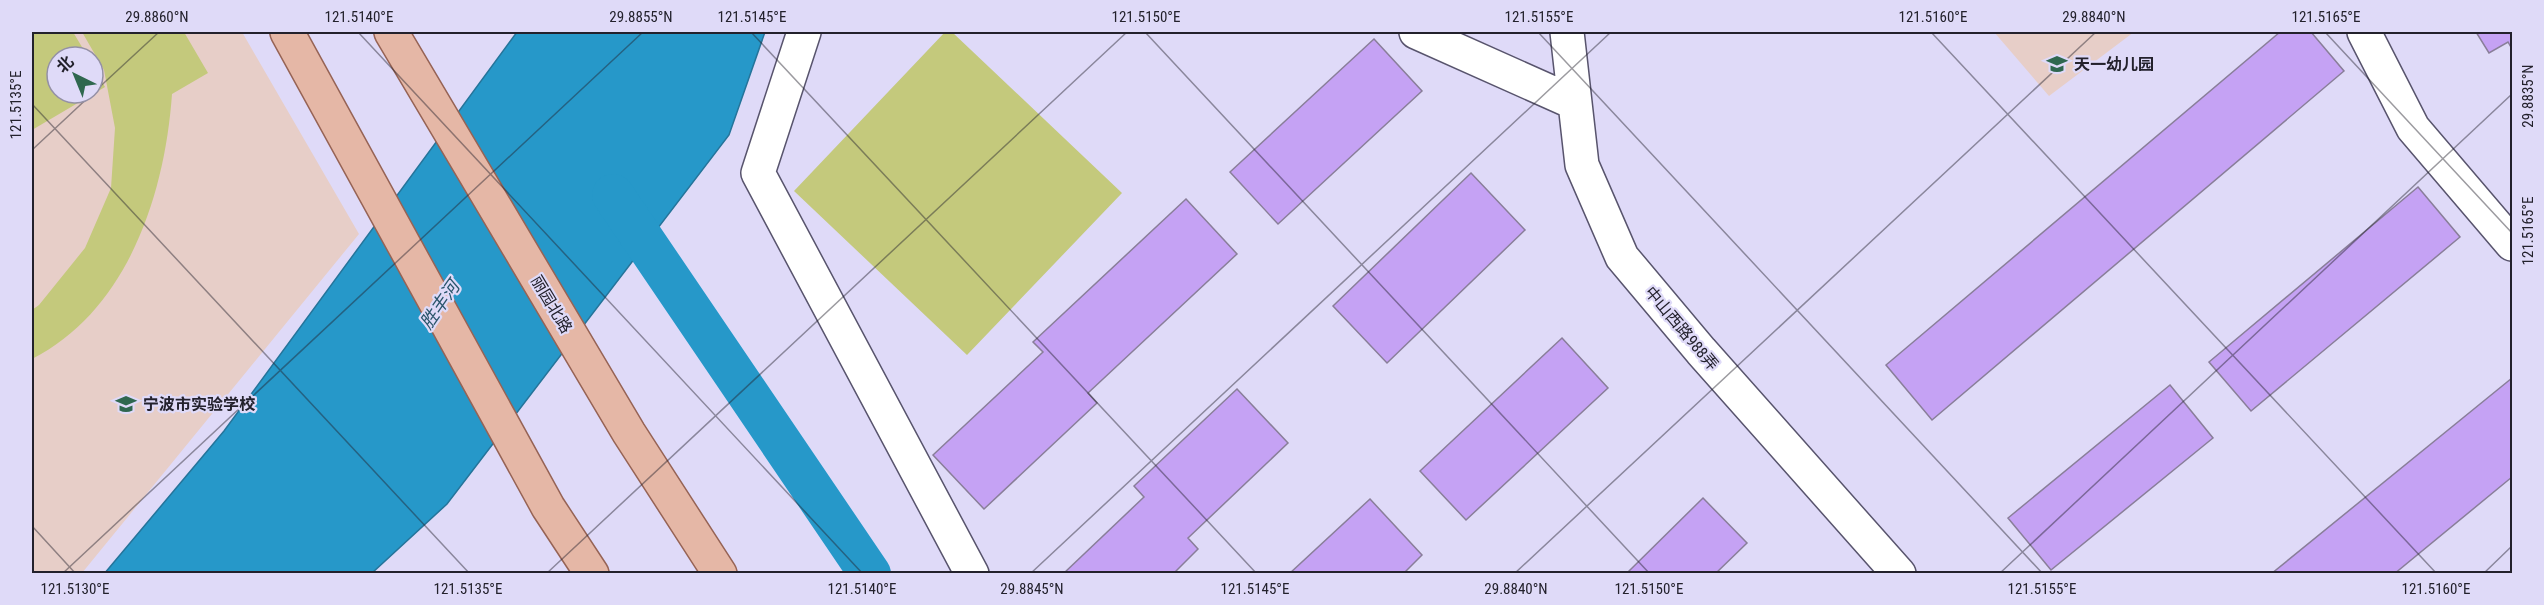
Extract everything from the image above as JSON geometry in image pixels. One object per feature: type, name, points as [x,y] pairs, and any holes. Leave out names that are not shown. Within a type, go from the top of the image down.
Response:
[{"type":"main road","points":[[287,32],[548,507],[592,573]]},
{"type":"main road","name":"丽园北路","points":[[391,32],[629,433],[720,573]]},
{"type":"street","points":[[804,32],[758,173],[972,573]]},
{"type":"street","points":[[1416,32],[1575,103]]},
{"type":"street","name":"中山西路988弄","points":[[1567,32],[1582,165],[1622,257],[1701,351],[1899,573]]},
{"type":"street","points":[[2364,32],[2413,128],[2512,244]]},
{"type":"shaded area","name":"宁波市实验学校","points":[[32,32],[242,32],[359,234],[82,573],[32,573]]},
{"type":"shaded area","name":"天一幼儿园","points":[[1994,32],[2134,32],[2049,96]]},
{"type":"green space","points":[[32,32],[73,32],[81,45],[45,45],[45,105],[74,105],[32,130]]},
{"type":"green space","points":[[82,32],[184,32],[208,73],[172,94],[161,171],[150,209],[135,246],[117,280],[93,311],[65,338],[32,359],[32,310],[39,305],[85,248],[111,188],[115,128],[105,75],[105,45],[90,45]]},
{"type":"green space","points":[[945,32],[952,32],[1122,193],[967,355],[794,191]]},
{"type":"water","name":"胜丰河","points":[[517,32],[765,32],[729,135],[447,504],[372,573],[104,574],[224,431]]},
{"type":"building","points":[[2280,32],[2311,32],[2344,71],[1932,420],[1886,365]]},
{"type":"building","points":[[2476,32],[2512,32],[2512,49],[2508,42],[2489,53]]},
{"type":"building","points":[[1374,39],[1422,91],[1278,224],[1230,172]]},
{"type":"building","points":[[1471,173],[1525,230],[1387,363],[1333,306]]},
{"type":"building","points":[[2418,187],[2460,237],[2251,411],[2209,362]]},
{"type":"building","points":[[1186,199],[1237,254],[1088,393],[1097,403],[984,509],[933,455],[1043,352],[1033,342]]},
{"type":"building","points":[[1562,338],[1608,388],[1466,520],[1420,471]]},
{"type":"building","points":[[2512,378],[2512,477],[2394,574],[2271,574]]},
{"type":"building","points":[[2170,385],[2213,438],[2051,570],[2008,518]]},
{"type":"building","points":[[1237,389],[1288,443],[1188,538],[1198,549],[1173,574],[1063,574],[1144,497],[1134,486]]},
{"type":"building","points":[[1703,498],[1747,543],[1715,574],[1626,574]]},
{"type":"building","points":[[1370,499],[1422,555],[1403,574],[1289,574]]},
{"type":"waterway","points":[[613,195],[870,574]]},
{"type":"place","name":"天一幼儿园","points":[[2057,64]]},
{"type":"place","name":"宁波市实验学校","points":[[126,404]]}]
